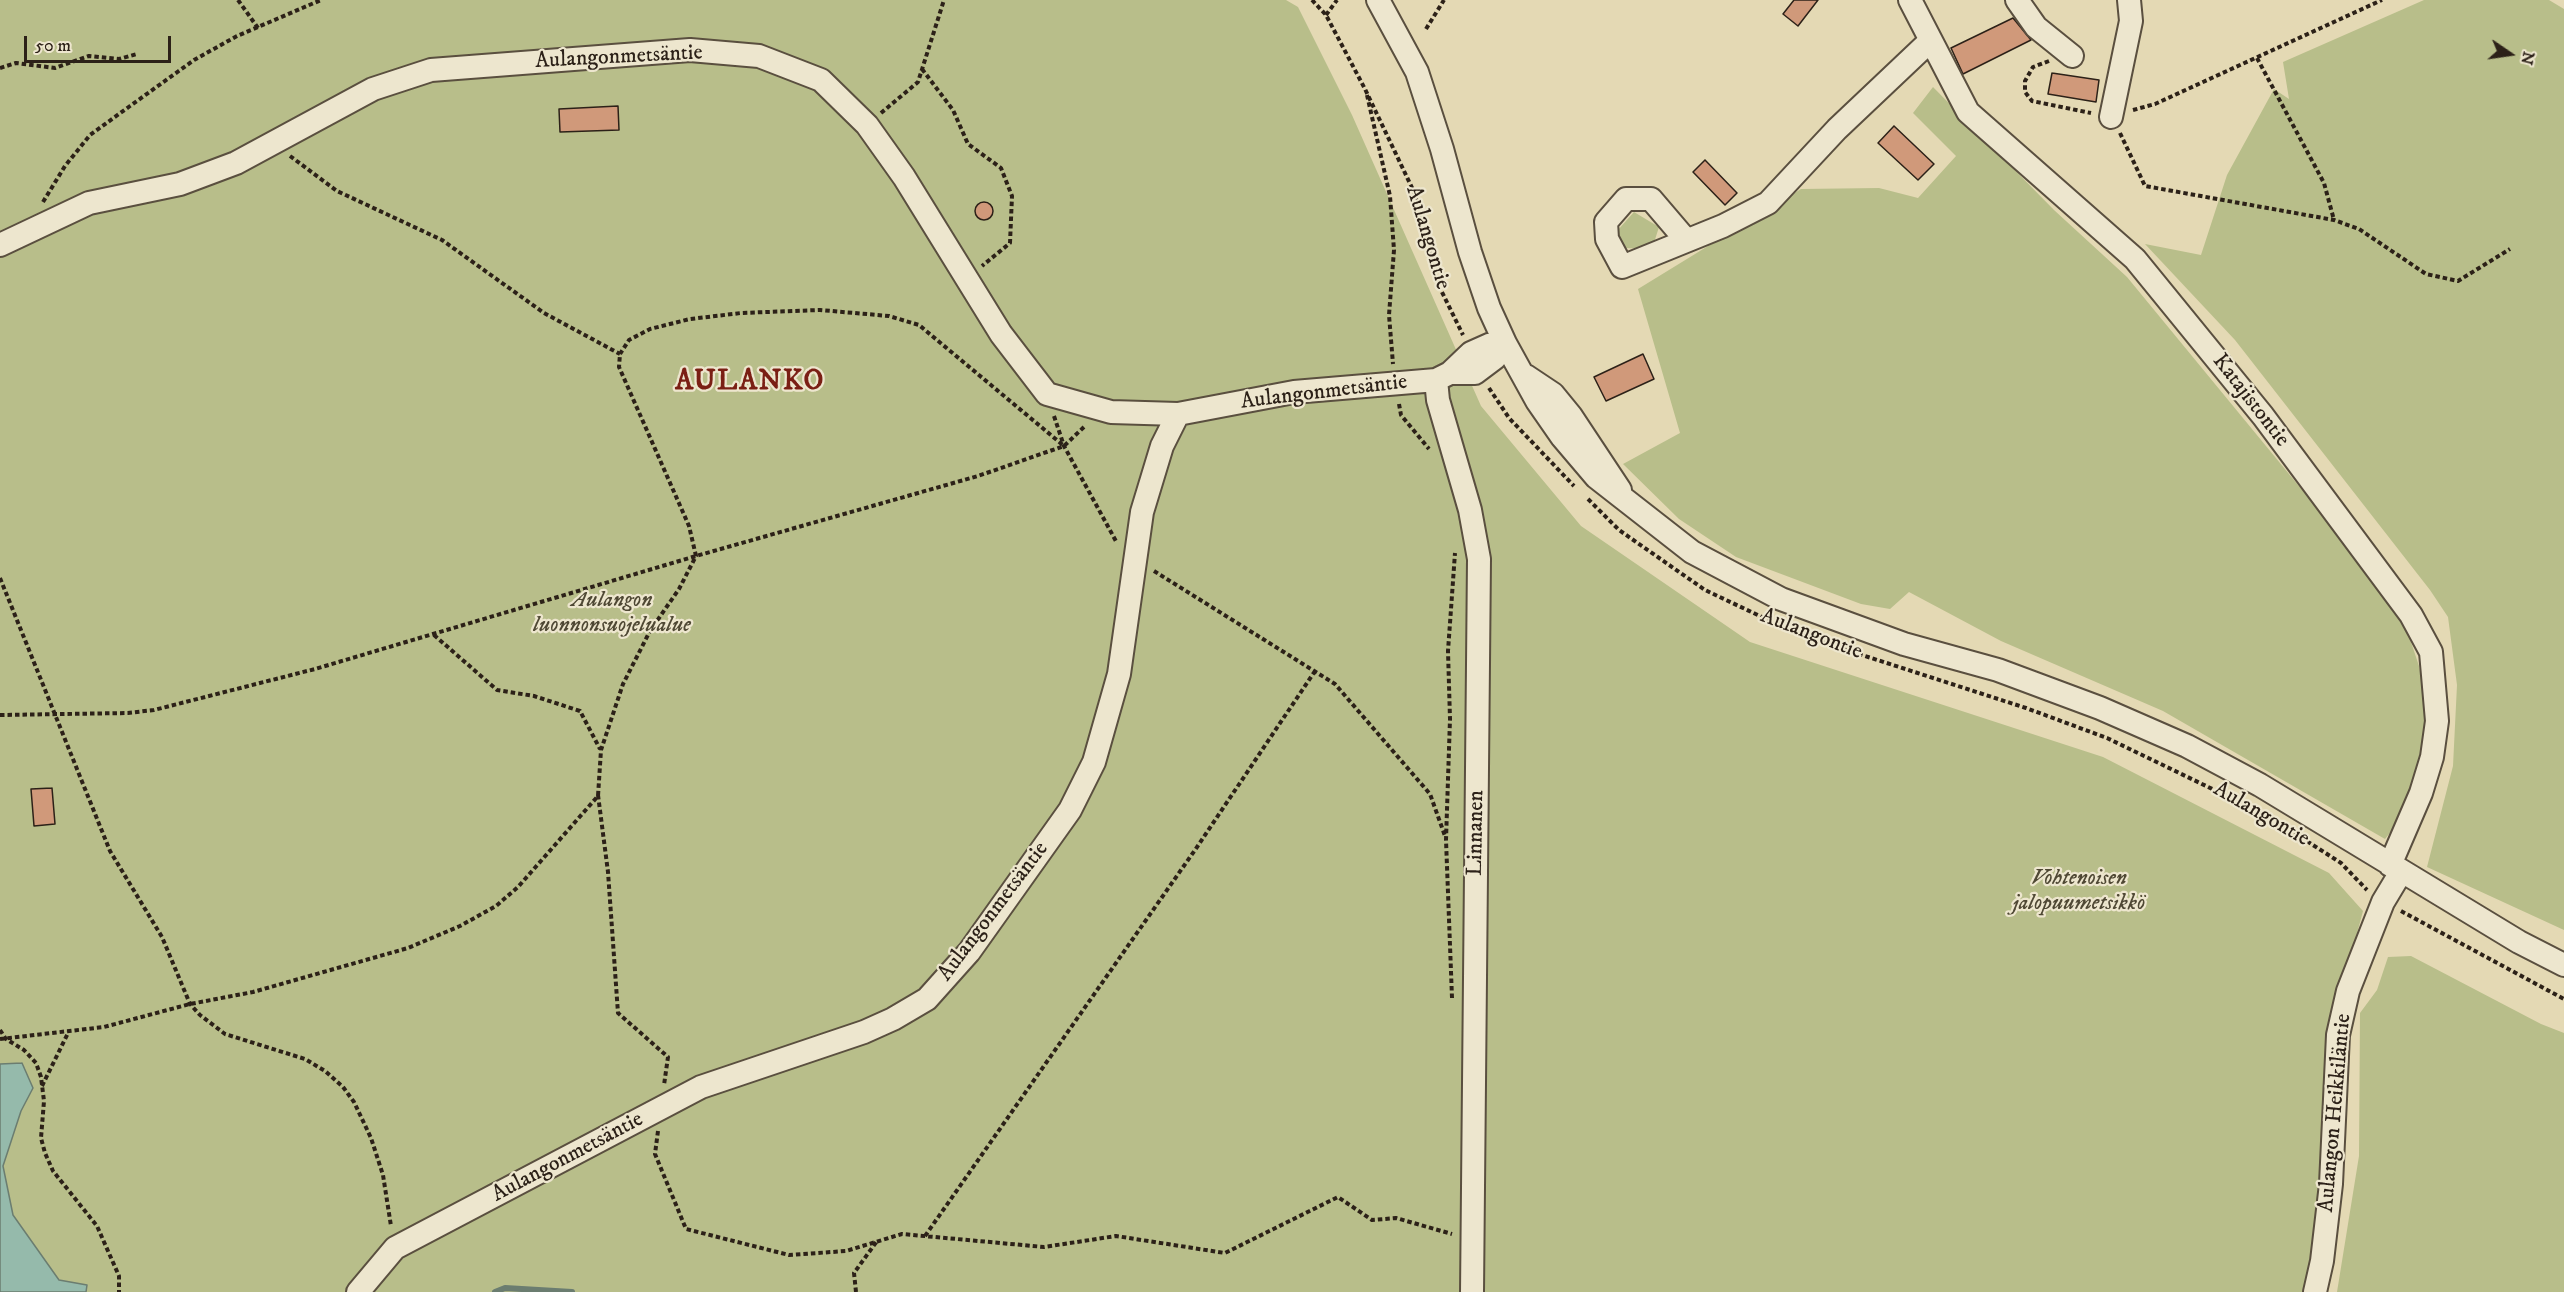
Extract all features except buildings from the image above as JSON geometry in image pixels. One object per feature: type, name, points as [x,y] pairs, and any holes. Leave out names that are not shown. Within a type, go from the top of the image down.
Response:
[{"type":"street","name":"Aulangontie","points":[[1378,0],[1417,72],[1442,149],[1470,252],[1489,308],[1505,343],[1523,374],[1553,394],[1572,416],[1602,458],[1626,501],[1692,552],[1781,599],[1845,625],[1998,670],[2100,708],[2187,746],[2260,785],[2519,942],[2564,965]]},
{"type":"street","name":"Katajistontie","points":[[1910,0],[1968,112],[2135,259],[2263,416],[2411,615],[2431,652],[2437,721],[2432,757],[2395,868]]},
{"type":"street","points":[[2017,0],[2036,27],[2072,56]]},
{"type":"street","points":[[2111,117],[2131,21],[2130,0]]},
{"type":"street","points":[[1686,240],[1723,226],[1768,203],[1837,129],[1930,41]]},
{"type":"street","name":"Aulangonmetsäntie","points":[[0,245],[89,203],[180,184],[236,163],[374,89],[431,70],[690,50],[759,56],[821,80],[867,125],[904,177],[1000,334],[1047,394],[1104,410],[1178,414],[1294,392],[1443,377],[1476,362]]},
{"type":"street","points":[[1476,362],[1495,358],[1505,343]]},
{"type":"street","name":"Linnanen","points":[[1443,377],[1438,400],[1470,510],[1479,559],[1472,1292]]},
{"type":"street","name":"Aulangonmetsäntie","points":[[358,1292],[395,1248],[701,1088],[798,1056],[893,1019],[927,999],[969,952],[1070,810],[1094,762],[1119,674],[1142,512],[1162,446],[1178,414]]},
{"type":"street","name":"Aulangon Heikkiläntie","points":[[2315,1292],[2322,1261],[2331,1184],[2338,1035],[2348,991],[2395,868]]},
{"type":"path","points":[[238,0],[258,28]]},
{"type":"path","points":[[45,225],[40,208],[65,166],[90,135],[194,60],[321,0]]},
{"type":"path","points":[[867,125],[918,82],[944,0]]},
{"type":"path","name":"Aulangontie","points":[[1312,0],[1326,15],[1365,89],[1415,194],[1437,282],[1476,362],[1509,418],[1564,477],[1619,530],[1705,590],[1800,635],[2026,708],[2107,738],[2272,818]]},
{"type":"path","points":[[1326,15],[1337,0]]},
{"type":"path","points":[[1426,29],[1444,0]]},
{"type":"path","points":[[2334,220],[2324,183],[2257,58],[2382,0]]},
{"type":"path","points":[[0,68],[16,63],[55,68],[89,56],[119,59],[136,54]]},
{"type":"path","points":[[922,69],[952,110],[968,144],[1001,168],[1012,196],[1010,243],[965,277]]},
{"type":"path","points":[[1365,89],[1390,196],[1394,250],[1389,315],[1395,383],[1401,415],[1432,452]]},
{"type":"path","points":[[2111,117],[2145,186],[2334,220],[2359,229],[2426,274],[2458,281],[2511,249]]},
{"type":"path","points":[[273,143],[337,191],[442,240],[544,313],[620,354]]},
{"type":"path","points":[[1064,446],[919,325],[889,316],[820,310],[741,313],[690,319],[650,329],[629,340],[620,354],[619,367],[628,391],[689,526],[696,556],[679,590],[650,631],[623,684],[600,750],[598,796],[608,872],[618,1013],[668,1057],[655,1154],[686,1229],[789,1255],[846,1251],[902,1234],[1044,1247],[1116,1236],[1225,1253],[1338,1197],[1372,1220],[1396,1218],[1452,1234]]},
{"type":"path","points":[[1047,394],[1064,446],[1118,545],[1136,560],[1335,684],[1430,794],[1446,840],[1450,719],[1448,651],[1455,551]]},
{"type":"path","points":[[0,715],[128,713],[154,710],[434,636],[696,556],[967,480],[1064,446],[1104,410]]},
{"type":"path","points":[[0,578],[52,713],[110,851],[162,937],[190,1004],[200,1016],[225,1034],[305,1059],[325,1071],[343,1087],[354,1102],[371,1138],[383,1175],[395,1248]]},
{"type":"path","points":[[434,636],[497,690],[534,696],[580,711],[600,750]]},
{"type":"path","points":[[925,1236],[1195,850],[1315,671]]},
{"type":"path","points":[[0,1039],[104,1027],[190,1004],[253,992],[408,948],[460,926],[496,906],[518,887],[598,796]]},
{"type":"path","name":"Aulangontie","points":[[2282,825],[2341,863],[2366,889],[2383,902],[2564,999]]},
{"type":"path","points":[[0,1030],[6,1039],[24,1050],[36,1063],[42,1087],[41,1138],[45,1153],[53,1171],[97,1226],[119,1276],[119,1292]]},
{"type":"path","points":[[42,1087],[69,1031]]},
{"type":"path","points":[[856,1292],[854,1273],[877,1241]]},
{"type":"green space","name":"Aulangon luonnonsuojelualue","points":[[0,0],[1286,0],[1298,7],[1352,115],[1481,406],[1581,526],[1750,642],[2103,757],[2329,873],[2363,911],[2344,982],[2309,1292],[0,1292]]},
{"type":"green space","points":[[2424,0],[2549,0],[2564,9],[2564,930],[2427,867],[2453,766],[2457,685],[2448,617],[2430,590],[2235,340],[2145,244],[2201,255],[2227,175],[2274,89],[2289,99],[2283,62]]},
{"type":"green space","points":[[1933,87],[2054,210],[2127,277],[2400,609],[2419,666],[2429,711],[2429,740],[2410,796],[2394,828],[2385,839],[2163,711],[2001,641],[1909,592],[1890,609],[1861,604],[1736,557],[1679,519],[1623,464],[1680,433],[1638,289],[1801,189],[1879,188],[1918,198],[1956,156],[1913,113]]},
{"type":"green space","points":[[1634,212],[1659,227],[1652,249],[1623,248],[1617,231]]},
{"type":"green space","points":[[2411,956],[2541,1024],[2564,1033],[2564,1292],[2337,1292],[2359,1156],[2360,1013],[2377,990],[2388,957]]},
{"type":"shaded area","points":[[22,1063],[33,1088],[21,1111],[3,1166],[13,1215],[59,1280],[87,1285],[86,1292],[0,1292],[0,1064]]},
{"type":"waterway","points":[[495,1292],[505,1288],[572,1292]]},
{"type":"district","name":"AULANKO","points":[[750,383]]},
{"type":"park label","name":"Vohtenoisen jalopuumetsikkö","points":[[2079,892]]}]
